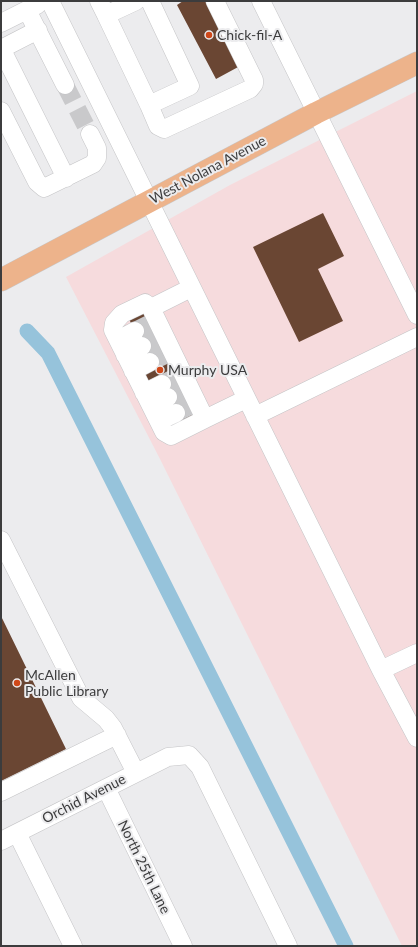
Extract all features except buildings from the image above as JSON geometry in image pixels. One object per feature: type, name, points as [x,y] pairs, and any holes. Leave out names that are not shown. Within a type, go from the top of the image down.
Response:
[{"type":"main road","name":"West Nolana Avenue","points":[[1,280],[316,113],[417,63]]},
{"type":"street","points":[[1,23],[45,1]]},
{"type":"street","points":[[50,1],[254,416],[381,670],[417,738]]},
{"type":"street","points":[[136,1],[102,8],[158,126],[164,129],[250,89],[254,84],[254,80],[215,1]]},
{"type":"street","points":[[148,106],[190,86],[150,1]]},
{"type":"street","points":[[261,1],[316,113],[415,304]]},
{"type":"street","points":[[27,10],[65,85]]},
{"type":"street","points":[[38,30],[1,48],[66,178]]},
{"type":"street","points":[[1,110],[37,182],[44,188],[93,164],[97,158],[97,148],[90,134]]},
{"type":"street","points":[[125,355],[154,338],[191,288]]},
{"type":"street","points":[[205,419],[188,407],[176,385],[154,338],[145,303],[122,314],[114,323],[113,330],[164,432],[171,436],[246,399]]},
{"type":"street","points":[[254,416],[417,337]]},
{"type":"street","points":[[125,355],[154,338]]},
{"type":"street","points":[[151,407],[176,385]]},
{"type":"street","points":[[151,407],[188,407]]},
{"type":"street","points":[[1,540],[81,698],[106,719],[117,735],[136,773]]},
{"type":"street","points":[[381,670],[417,653]]},
{"type":"street","points":[[1,792],[117,735]]},
{"type":"street","name":"Orchid Avenue","points":[[1,841],[168,757],[189,755],[200,767],[288,946]]},
{"type":"street","name":"North 25th Lane","points":[[106,788],[183,946]]},
{"type":"street","points":[[17,832],[74,946]]},
{"type":"shaded area","points":[[417,91],[417,946],[402,946],[160,459],[66,277],[230,185]]},
{"type":"waterway","points":[[27,331],[48,353],[346,946]]},
{"type":"tunnel","points":[[65,85],[90,134]]},
{"type":"tunnel","points":[[135,331],[149,324]]},
{"type":"tunnel","points":[[142,346],[157,340]]},
{"type":"tunnel","points":[[150,362],[165,355]]},
{"type":"tunnel","points":[[162,384],[176,377]]},
{"type":"tunnel","points":[[168,397],[182,390]]},
{"type":"tunnel","points":[[176,413],[190,406]]},
{"type":"place","name":"Chick-fil-A","points":[[209,35]]},
{"type":"place","name":"Murphy USA","points":[[160,370]]},
{"type":"place","name":"McAllen Public Library","points":[[17,683]]}]
